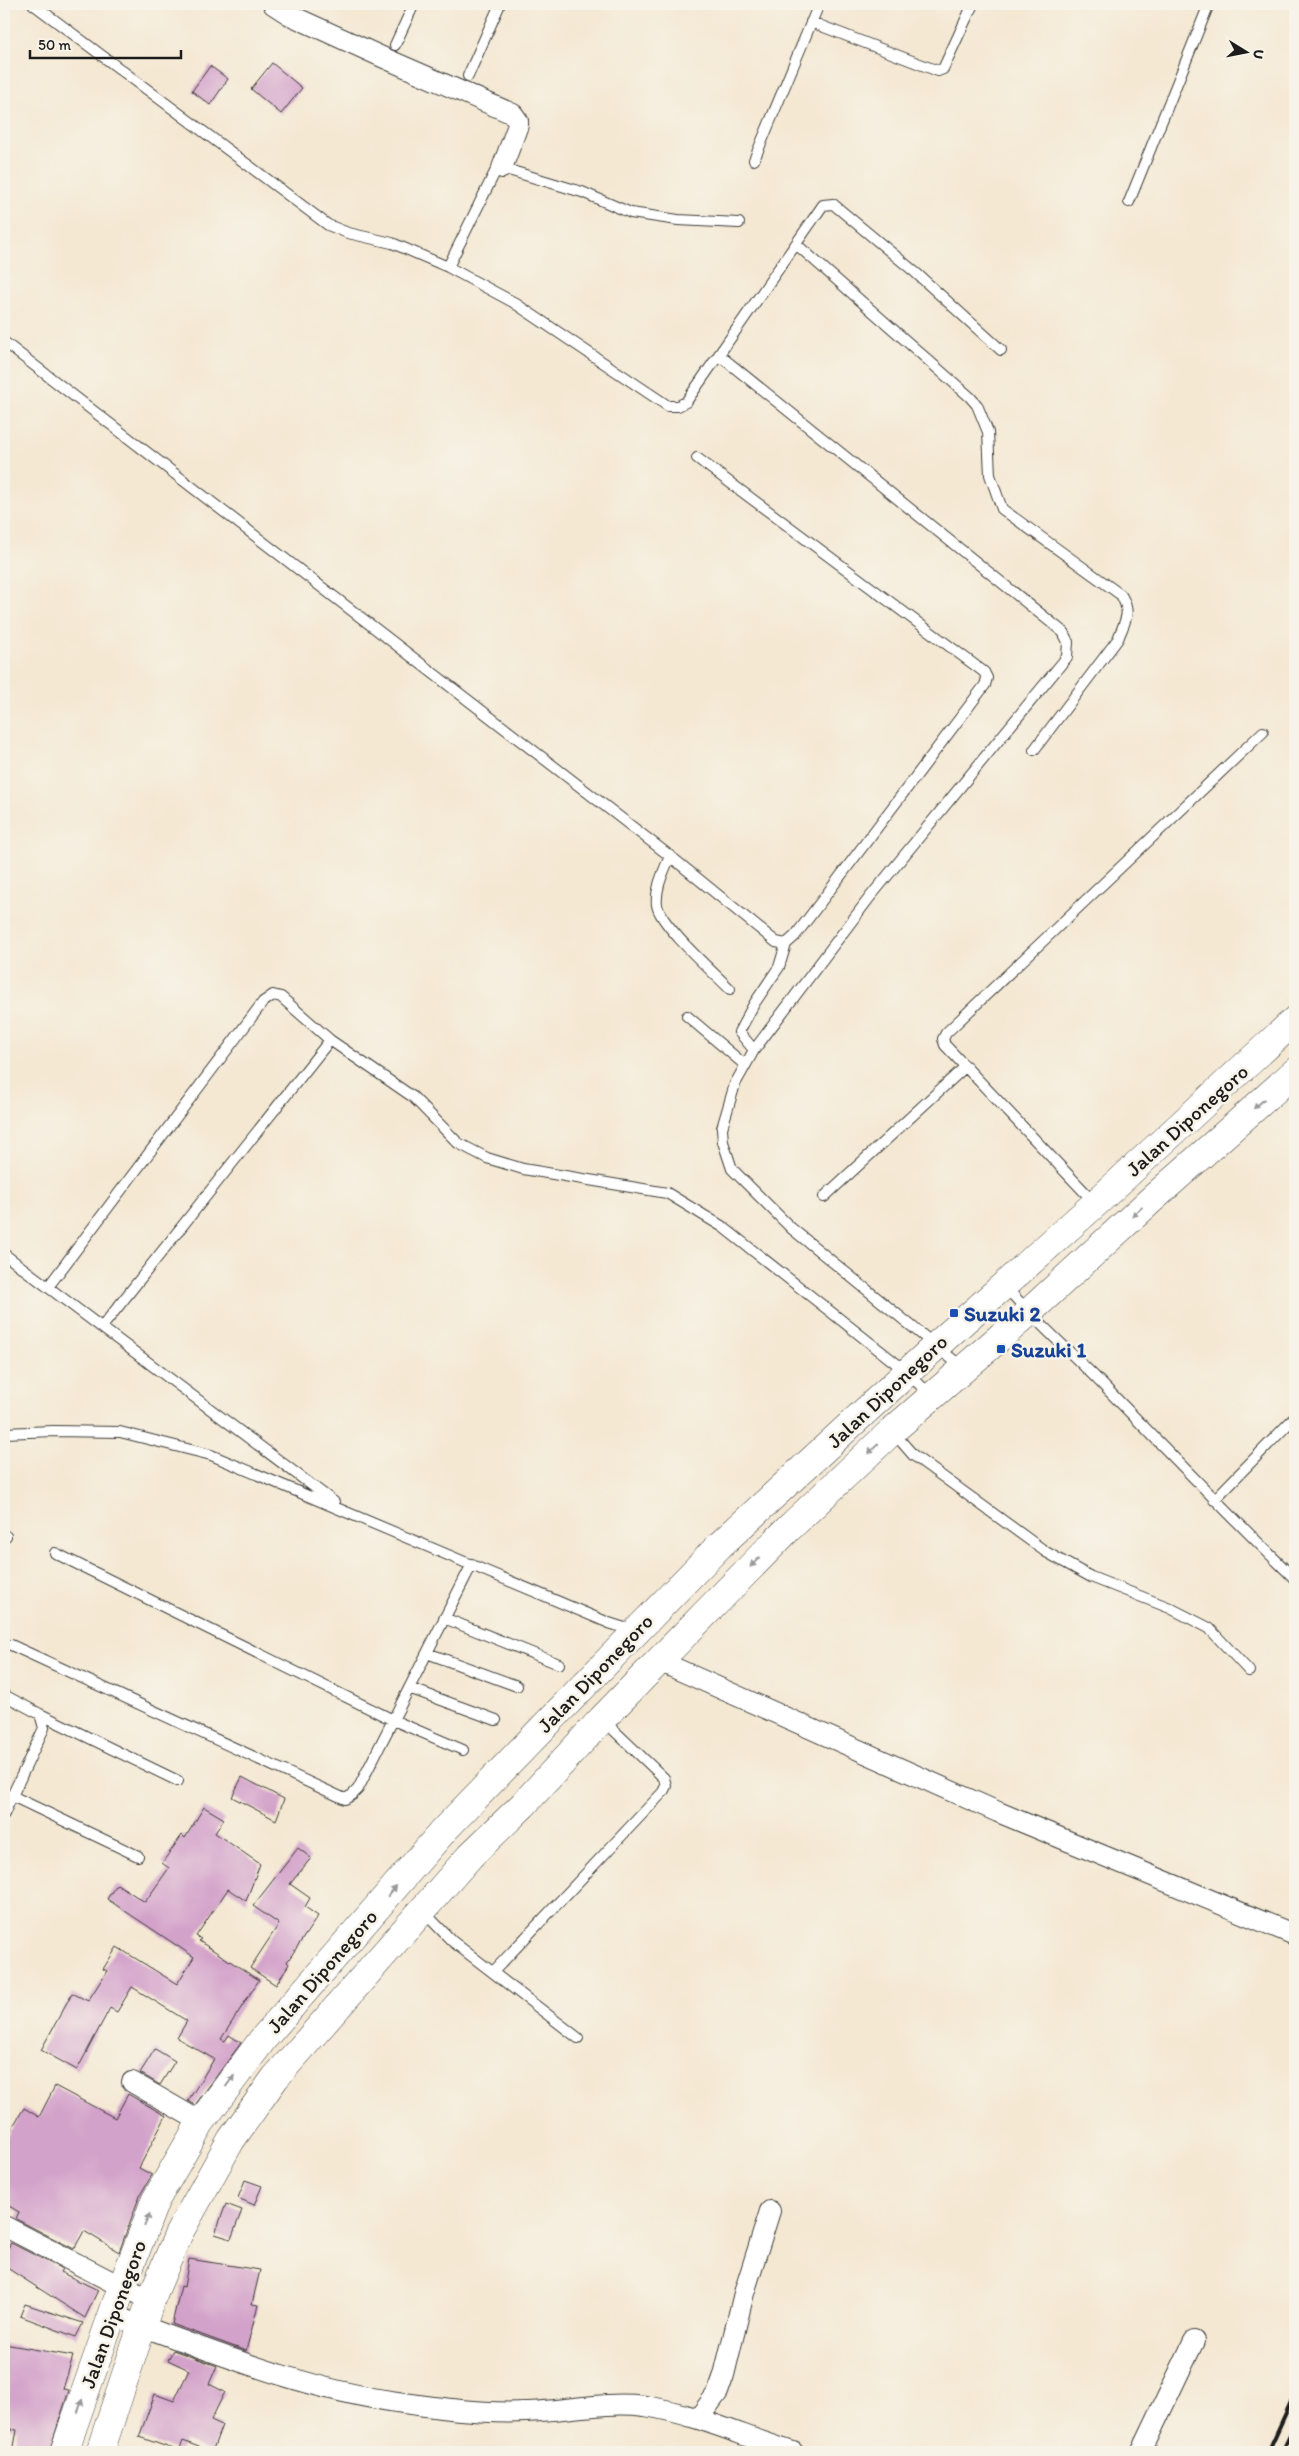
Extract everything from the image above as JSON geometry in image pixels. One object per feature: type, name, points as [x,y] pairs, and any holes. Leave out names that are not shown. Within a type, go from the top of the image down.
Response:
[{"type":"highway","name":"Jalan Diponegoro","points":[[64,2452],[122,2287],[155,2201],[201,2122],[263,2038],[445,1829],[720,1545],[906,1372],[1095,1204],[1295,1020]]},
{"type":"highway","name":"Jalan Diponegoro","points":[[100,2452],[152,2299],[179,2233],[231,2140],[275,2078],[424,1911],[470,1856],[523,1806],[602,1719],[788,1529],[892,1431],[1028,1313],[1295,1072]]},
{"type":"highway","points":[[445,1829],[470,1856]]},
{"type":"street","points":[[273,4],[290,15],[513,114],[518,121],[518,125],[502,168]]},
{"type":"street","points":[[659,1661],[980,1804],[1295,1935]]},
{"type":"street","points":[[132,2082],[201,2122]]},
{"type":"street","points":[[698,2419],[718,2392],[724,2375],[744,2293],[770,2211]]},
{"type":"street","points":[[4,2226],[122,2287],[152,2299]]},
{"type":"street","points":[[112,2315],[284,2376],[349,2393],[440,2408],[524,2412],[615,2404],[646,2406],[698,2419],[762,2448],[793,2452]]},
{"type":"street","points":[[1141,2452],[1194,2341]]},
{"type":"lane","points":[[33,4],[328,225],[348,233],[392,242],[448,267],[513,302],[668,406],[678,406],[686,402],[823,205],[834,204],[916,273],[1001,350]]},
{"type":"lane","points":[[395,45],[414,4]]},
{"type":"lane","points":[[468,76],[500,4]]},
{"type":"lane","points":[[754,160],[819,4]]},
{"type":"lane","points":[[811,22],[938,71],[944,69],[972,4]]},
{"type":"lane","points":[[1129,202],[1209,4]]},
{"type":"lane","points":[[448,267],[495,172],[502,168],[582,192],[631,212],[678,220],[739,223]]},
{"type":"lane","points":[[796,244],[977,405],[988,432],[990,476],[1002,509],[1121,595],[1128,607],[1118,639],[1034,750]]},
{"type":"lane","points":[[4,342],[670,856],[776,942],[786,944]]},
{"type":"lane","points":[[719,356],[1063,632],[1068,642],[1067,656],[870,897],[754,1050],[735,1084],[722,1128],[723,1142],[732,1169],[791,1228],[854,1281],[937,1345],[964,1369]]},
{"type":"lane","points":[[698,458],[984,672],[987,678],[985,685],[796,936],[786,944],[779,967],[754,1004],[739,1032],[754,1050]]},
{"type":"lane","points":[[1095,1204],[943,1041],[946,1033],[1263,732]]},
{"type":"lane","points":[[670,856],[657,891],[657,906],[668,924],[730,989]]},
{"type":"lane","points":[[48,1287],[263,1002],[273,995],[280,997],[330,1040],[413,1098],[458,1143],[486,1158],[523,1169],[667,1193],[723,1227],[906,1372],[932,1397]]},
{"type":"lane","points":[[687,1016],[745,1065]]},
{"type":"lane","points":[[102,1327],[330,1040]]},
{"type":"lane","points":[[824,1196],[966,1066]]},
{"type":"lane","points":[[4,1254],[347,1512]]},
{"type":"lane","points":[[1004,1285],[1028,1313],[1068,1348],[1214,1500],[1295,1579]]},
{"type":"lane","points":[[1214,1500],[1295,1417]]},
{"type":"lane","points":[[4,1433],[53,1431],[120,1432],[211,1455],[634,1632]]},
{"type":"lane","points":[[892,1431],[913,1455],[1046,1552],[1091,1577],[1170,1608],[1209,1628],[1249,1671]]},
{"type":"lane","points":[[55,1553],[393,1720],[464,1750]]},
{"type":"lane","points":[[11,1645],[345,1799],[352,1796],[358,1789],[472,1564]]},
{"type":"lane","points":[[444,1618],[559,1664]]},
{"type":"lane","points":[[427,1653],[517,1686]]},
{"type":"lane","points":[[409,1688],[496,1720]]},
{"type":"lane","points":[[4,1695],[178,1781]]},
{"type":"lane","points":[[4,1814],[44,1728],[40,1714]]},
{"type":"lane","points":[[494,1972],[663,1792],[666,1786],[664,1778],[602,1719]]},
{"type":"lane","points":[[12,1796],[138,1856]]},
{"type":"lane","points":[[424,1911],[452,1941],[578,2038]]},
{"type":"building","points":[[272,63],[302,88],[281,114],[251,89]]},
{"type":"building","points":[[210,66],[228,79],[210,105],[192,91]]},
{"type":"building","points":[[242,1777],[284,1799],[276,1820],[232,1797]]},
{"type":"building","points":[[204,1807],[224,1819],[215,1833],[260,1864],[246,1901],[228,1889],[196,1936],[201,1939],[199,1941],[259,1980],[221,2039],[225,2041],[229,2035],[241,2043],[195,2105],[188,2101],[214,2059],[177,2038],[187,2021],[132,1987],[117,2012],[110,2008],[77,2070],[41,2050],[72,1993],[88,2001],[107,1971],[103,1969],[117,1947],[177,1984],[194,1957],[107,1899],[117,1884],[145,1902],[169,1868],[162,1863],[182,1835],[185,1838]]},
{"type":"building","points":[[298,1848],[311,1858],[290,1884],[310,1898],[305,1907],[318,1916],[287,1962],[289,1964],[276,1985],[250,1968],[279,1924],[253,1906]]},
{"type":"building","points":[[155,2049],[175,2061],[160,2085],[140,2073]]},
{"type":"building","points":[[55,2086],[115,2118],[128,2094],[166,2116],[139,2168],[152,2175],[140,2195],[119,2252],[84,2231],[74,2249],[16,2219],[19,2212],[4,2203],[4,2141],[24,2108],[39,2117]]},
{"type":"building","points":[[245,2180],[262,2186],[254,2205],[238,2198]]},
{"type":"building","points":[[226,2204],[242,2210],[231,2239],[215,2234]]},
{"type":"building","points":[[11,2243],[62,2269],[60,2272],[98,2290],[85,2318],[4,2266],[4,2254]]},
{"type":"building","points":[[189,2259],[260,2270],[252,2304],[258,2305],[246,2351],[172,2324],[181,2286],[184,2287]]},
{"type":"building","points":[[25,2304],[83,2323],[76,2337],[20,2316]]},
{"type":"building","points":[[4,2344],[73,2356],[63,2389],[69,2390],[49,2452],[13,2452],[17,2430],[4,2428]]},
{"type":"building","points":[[173,2350],[217,2366],[209,2384],[225,2392],[211,2420],[222,2425],[212,2452],[183,2441],[179,2451],[139,2437],[155,2394],[174,2401],[189,2370],[168,2360]]},
{"type":"railway","points":[[1268,2452],[1295,2393]]},
{"type":"railway","points":[[1282,2452],[1295,2425]]},
{"type":"place","name":"Suzuki 2","points":[[954,1313]]},
{"type":"place","name":"Suzuki 1","points":[[1001,1349]]}]
